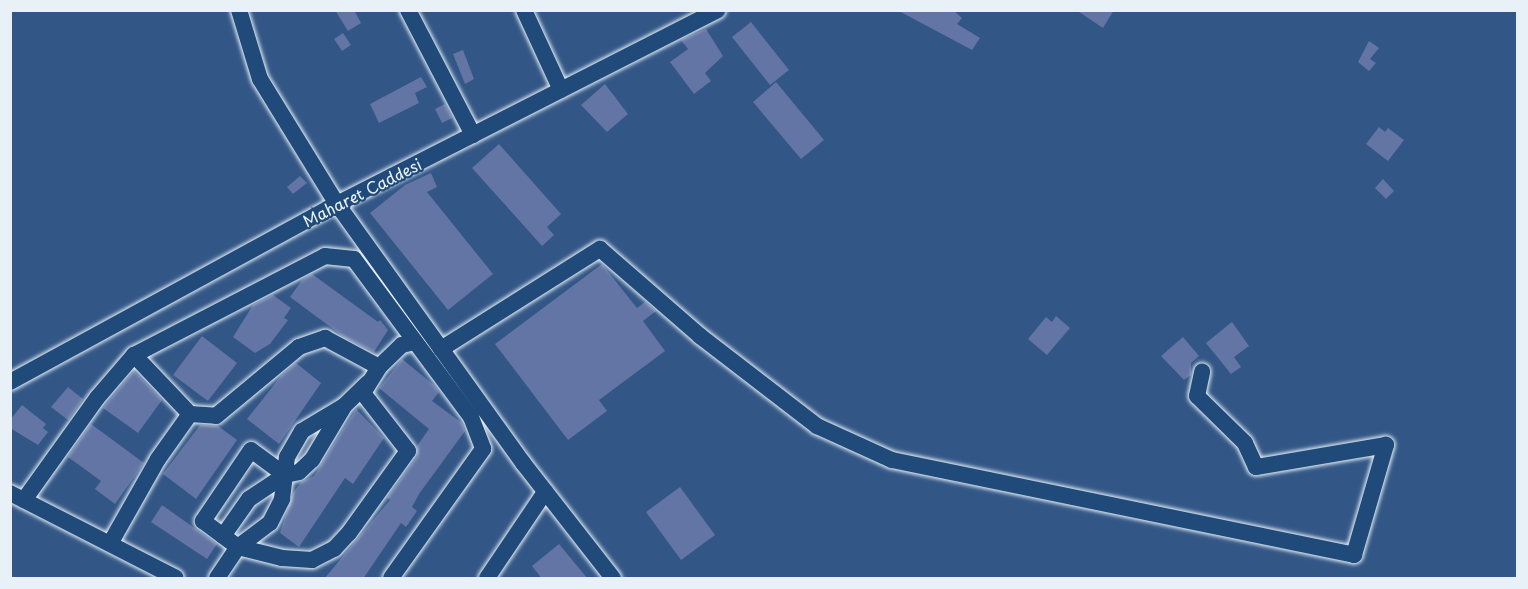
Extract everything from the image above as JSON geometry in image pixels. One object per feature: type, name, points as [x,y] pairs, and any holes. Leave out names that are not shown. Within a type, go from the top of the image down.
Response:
[{"type":"street","points":[[239,10],[260,80],[336,204],[545,492],[613,579]]},
{"type":"street","points":[[408,10],[473,135]]},
{"type":"street","points":[[524,10],[561,90]]},
{"type":"street","name":"Maharet Caddesi","points":[[10,382],[336,204],[717,10]]},
{"type":"street","points":[[441,350],[600,249],[700,336],[817,426],[892,460],[1354,555],[1386,445],[1256,466],[1245,443],[1197,396],[1202,372]]},
{"type":"street","points":[[176,579],[111,542],[17,496],[134,355],[325,256],[354,259],[471,417],[483,449],[391,579]]},
{"type":"street","points":[[134,355],[190,414],[216,416],[299,347],[325,338],[379,367]]},
{"type":"street","points":[[285,475],[251,450],[203,521],[238,547],[282,558],[312,560],[334,549],[350,533],[408,451],[363,393],[379,367],[402,345],[415,342]]},
{"type":"street","points":[[217,579],[238,547],[270,524],[282,499],[287,457],[302,431],[344,406],[368,383]]},
{"type":"street","points":[[223,536],[249,499],[285,475],[298,472],[312,460],[344,406]]},
{"type":"street","points":[[111,542],[158,459],[190,414]]},
{"type":"street","points":[[487,579],[545,492]]},
{"type":"building","points":[[335,10],[354,10],[361,23],[348,31]]},
{"type":"building","points":[[897,10],[953,10],[962,18],[957,24],[980,38],[972,50]]},
{"type":"building","points":[[1076,10],[1114,10],[1103,28]]},
{"type":"building","points":[[751,22],[789,70],[770,85],[732,37]]},
{"type":"building","points":[[706,29],[723,56],[705,73],[711,81],[694,94],[670,62],[688,49],[681,40]]},
{"type":"building","points":[[343,33],[351,45],[342,51],[334,39]]},
{"type":"building","points":[[1369,41],[1379,48],[1370,59],[1376,63],[1369,71],[1358,62]]},
{"type":"building","points":[[463,50],[474,79],[465,84],[453,54]]},
{"type":"building","points":[[421,77],[427,87],[415,93],[419,103],[379,123],[370,104]]},
{"type":"building","points":[[776,82],[824,140],[801,159],[753,102]]},
{"type":"building","points":[[605,84],[628,114],[607,132],[581,105]]},
{"type":"building","points":[[445,104],[452,118],[442,123],[435,109]]},
{"type":"building","points":[[1379,127],[1385,132],[1388,128],[1404,140],[1388,161],[1366,144]]},
{"type":"building","points":[[499,144],[561,214],[547,227],[554,235],[542,246],[472,168]]},
{"type":"building","points":[[431,173],[437,187],[427,192],[493,274],[448,310],[370,213],[405,185]]},
{"type":"building","points":[[300,176],[307,183],[293,194],[287,187]]},
{"type":"building","points":[[1383,179],[1394,191],[1386,199],[1375,188]]},
{"type":"building","points":[[602,264],[637,308],[645,302],[656,311],[643,321],[665,351],[599,400],[607,411],[568,440],[495,344]]},
{"type":"building","points":[[312,274],[378,322],[380,320],[388,330],[374,352],[344,337],[290,297],[302,280]]},
{"type":"building","points":[[273,295],[291,308],[284,318],[288,320],[270,344],[255,353],[233,337],[253,305]]},
{"type":"building","points":[[1056,316],[1070,328],[1047,355],[1028,339],[1046,317],[1052,322]]},
{"type":"building","points":[[1232,322],[1249,346],[1234,357],[1241,367],[1231,374],[1206,343]]},
{"type":"building","points":[[202,336],[237,363],[208,401],[173,375]]},
{"type":"building","points":[[1183,337],[1199,356],[1191,363],[1191,375],[1184,380],[1161,356]]},
{"type":"building","points":[[402,359],[434,385],[439,392],[432,401],[462,423],[465,431],[419,494],[412,507],[417,511],[406,527],[401,523],[363,579],[324,579],[390,500],[387,498],[417,457],[417,446],[429,429],[379,388]]},
{"type":"building","points":[[296,363],[321,383],[279,444],[247,419],[281,376]]},
{"type":"building","points":[[134,371],[162,400],[138,433],[103,408]]},
{"type":"building","points":[[68,387],[83,399],[68,420],[51,407]]},
{"type":"building","points":[[22,405],[46,424],[43,428],[48,432],[38,445],[10,428],[10,420]]},
{"type":"building","points":[[356,409],[384,438],[353,484],[345,478],[299,547],[280,533],[293,493],[301,482],[314,476]]},
{"type":"building","points":[[91,424],[144,463],[115,504],[95,489],[101,481],[68,457]]},
{"type":"building","points":[[200,425],[218,426],[237,440],[196,499],[163,474]]},
{"type":"building","points":[[680,487],[715,535],[681,560],[646,512]]},
{"type":"building","points":[[162,505],[217,544],[207,559],[151,522]]},
{"type":"building","points":[[559,544],[588,579],[542,579],[532,566]]}]
